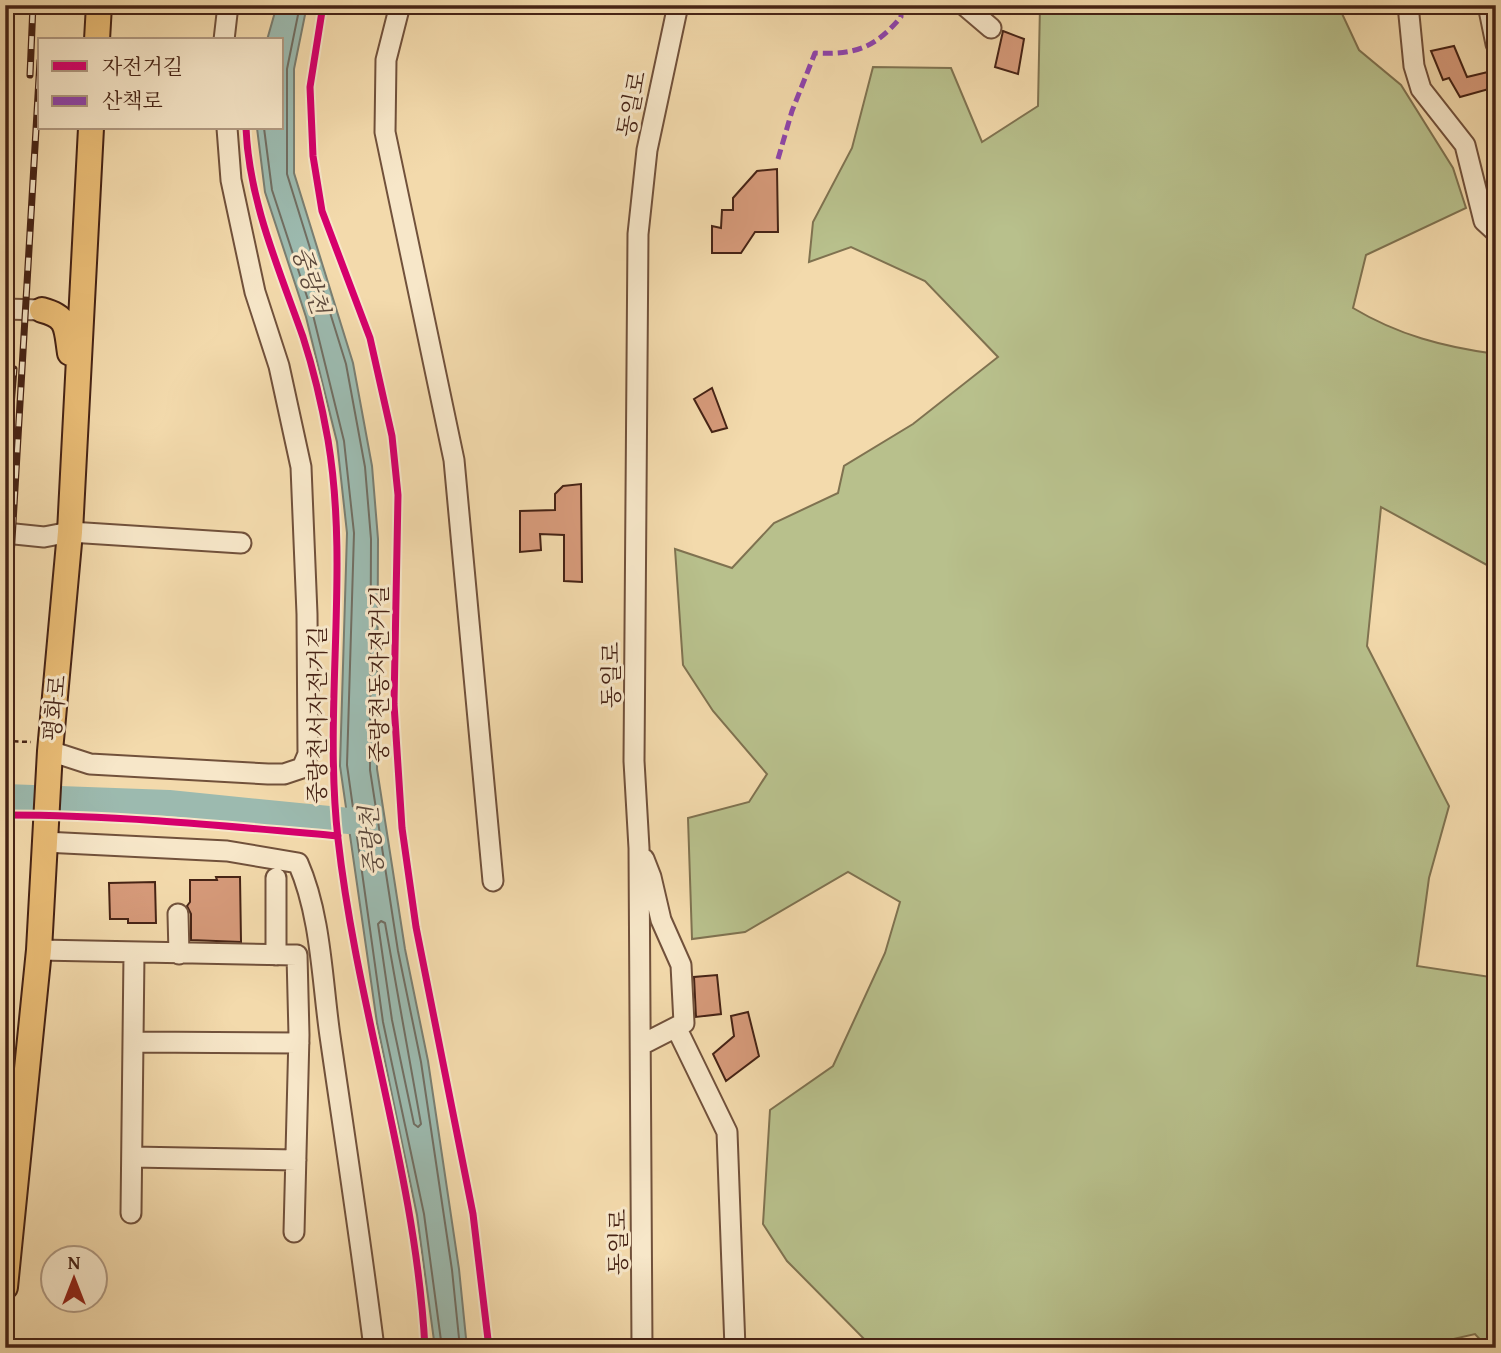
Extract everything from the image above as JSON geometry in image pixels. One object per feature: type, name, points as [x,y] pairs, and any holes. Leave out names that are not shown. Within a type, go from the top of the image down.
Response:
[{"type":"main road","points":[[97,38],[99,5]]},
{"type":"main road","name":"평화로","points":[[5,1287],[39,950],[45,752],[70,532],[91,130]]},
{"type":"main road","points":[[42,310],[68,295],[84,257]]},
{"type":"main road","points":[[42,310],[58,314],[65,322],[77,389]]},
{"type":"street","points":[[224,38],[228,5]]},
{"type":"street","points":[[400,5],[386,60],[385,132],[454,460],[493,881]]},
{"type":"street","name":"동일로","points":[[642,1348],[639,848],[634,761],[638,234],[647,150],[678,5]]},
{"type":"street","points":[[964,5],[990,28]]},
{"type":"street","points":[[1408,5],[1415,66],[1421,89],[1465,145],[1484,221],[1496,232]]},
{"type":"street","points":[[1488,5],[1496,44]]},
{"type":"street","points":[[45,752],[90,764],[268,774],[284,774],[302,768],[308,754],[307,614],[301,467],[279,366],[255,292],[231,180],[228,130]]},
{"type":"street","points":[[5,309],[42,310]]},
{"type":"street","points":[[5,533],[44,537],[70,532],[242,543]]},
{"type":"street","points":[[44,838],[227,851],[298,863],[308,885],[317,942],[359,1221],[374,1348]]},
{"type":"street","points":[[639,848],[652,877],[661,920],[681,965],[684,1023],[641,1045]]},
{"type":"street","points":[[276,878],[276,955]]},
{"type":"street","points":[[178,914],[179,954]]},
{"type":"street","points":[[39,950],[134,954],[297,955],[299,1042],[294,1232]]},
{"type":"street","points":[[131,1213],[134,954]]},
{"type":"street","points":[[676,1027],[727,1132],[735,1348]]},
{"type":"street","points":[[135,1042],[299,1042]]},
{"type":"street","points":[[132,1157],[296,1160]]},
{"type":"path","points":[[5,741],[45,752]]},
{"type":"green space","points":[[1040,5],[1338,5],[1359,50],[1401,85],[1453,168],[1466,208],[1366,255],[1353,308],[1404,333],[1458,348],[1496,354],[1496,570],[1381,507],[1367,646],[1449,806],[1429,878],[1417,966],[1490,977],[1496,972],[1496,1348],[1488,1348],[1475,1334],[1414,1348],[873,1348],[787,1261],[763,1224],[770,1110],[833,1066],[885,953],[900,902],[848,872],[745,932],[692,939],[688,818],[749,802],[767,774],[713,711],[683,665],[675,549],[732,568],[774,523],[838,493],[844,466],[913,424],[998,357],[925,281],[851,247],[809,262],[813,222],[852,148],[873,67],[951,68],[982,142],[1038,106]]},
{"type":"water","name":"중랑천","points":[[277,5],[307,5],[294,69],[294,173],[353,363],[372,466],[378,539],[377,769],[405,949],[428,1061],[459,1269],[467,1348],[435,1348],[417,1215],[377,1023],[340,766],[347,533],[337,442],[306,317],[265,192],[257,130],[284,130],[284,38],[268,38]]},
{"type":"building","points":[[1003,31],[1024,39],[1018,74],[995,67]]},
{"type":"building","points":[[1454,46],[1467,77],[1496,70],[1496,87],[1460,97],[1449,78],[1443,80],[1431,51]]},
{"type":"building","points":[[777,169],[778,232],[755,232],[741,253],[712,253],[712,226],[721,228],[722,210],[733,210],[733,198],[757,171]]},
{"type":"building","points":[[712,388],[727,428],[712,432],[694,399]]},
{"type":"building","points":[[581,484],[582,582],[564,581],[564,535],[540,534],[541,550],[520,552],[520,511],[555,510],[555,494],[563,486]]},
{"type":"building","points":[[216,877],[240,877],[241,942],[191,940],[191,914],[187,906],[190,902],[190,880],[217,880]]},
{"type":"building","points":[[155,882],[156,923],[128,923],[128,919],[110,919],[109,883]]},
{"type":"building","points":[[717,975],[721,1014],[696,1017],[694,977]]},
{"type":"building","points":[[748,1012],[759,1056],[726,1081],[713,1054],[734,1036],[731,1016]]},
{"type":"waterway","points":[[5,797],[169,803],[349,821],[366,818]]},
{"type":"railway","points":[[30,75],[33,5]]},
{"type":"railway","points":[[5,660],[38,95]]},
{"type":"railway","points":[[5,479],[14,369]]},
{"type":"marked path","points":[[778,159],[792,111],[815,53],[842,53],[873,43],[901,17],[901,5]]},
{"type":"cycle path","name":"중랑천동자전거길","points":[[323,5],[310,87],[313,156],[322,211],[370,338],[392,436],[398,495],[394,704],[402,828],[416,927],[473,1214],[489,1348]]},
{"type":"cycle path","name":"중랑천서자전거길","points":[[246,130],[248,155],[259,208],[307,350],[328,440],[337,539],[333,739],[338,839],[358,966],[410,1220],[425,1348]]},
{"type":"cycle path","points":[[5,815],[130,819],[338,836]]}]
